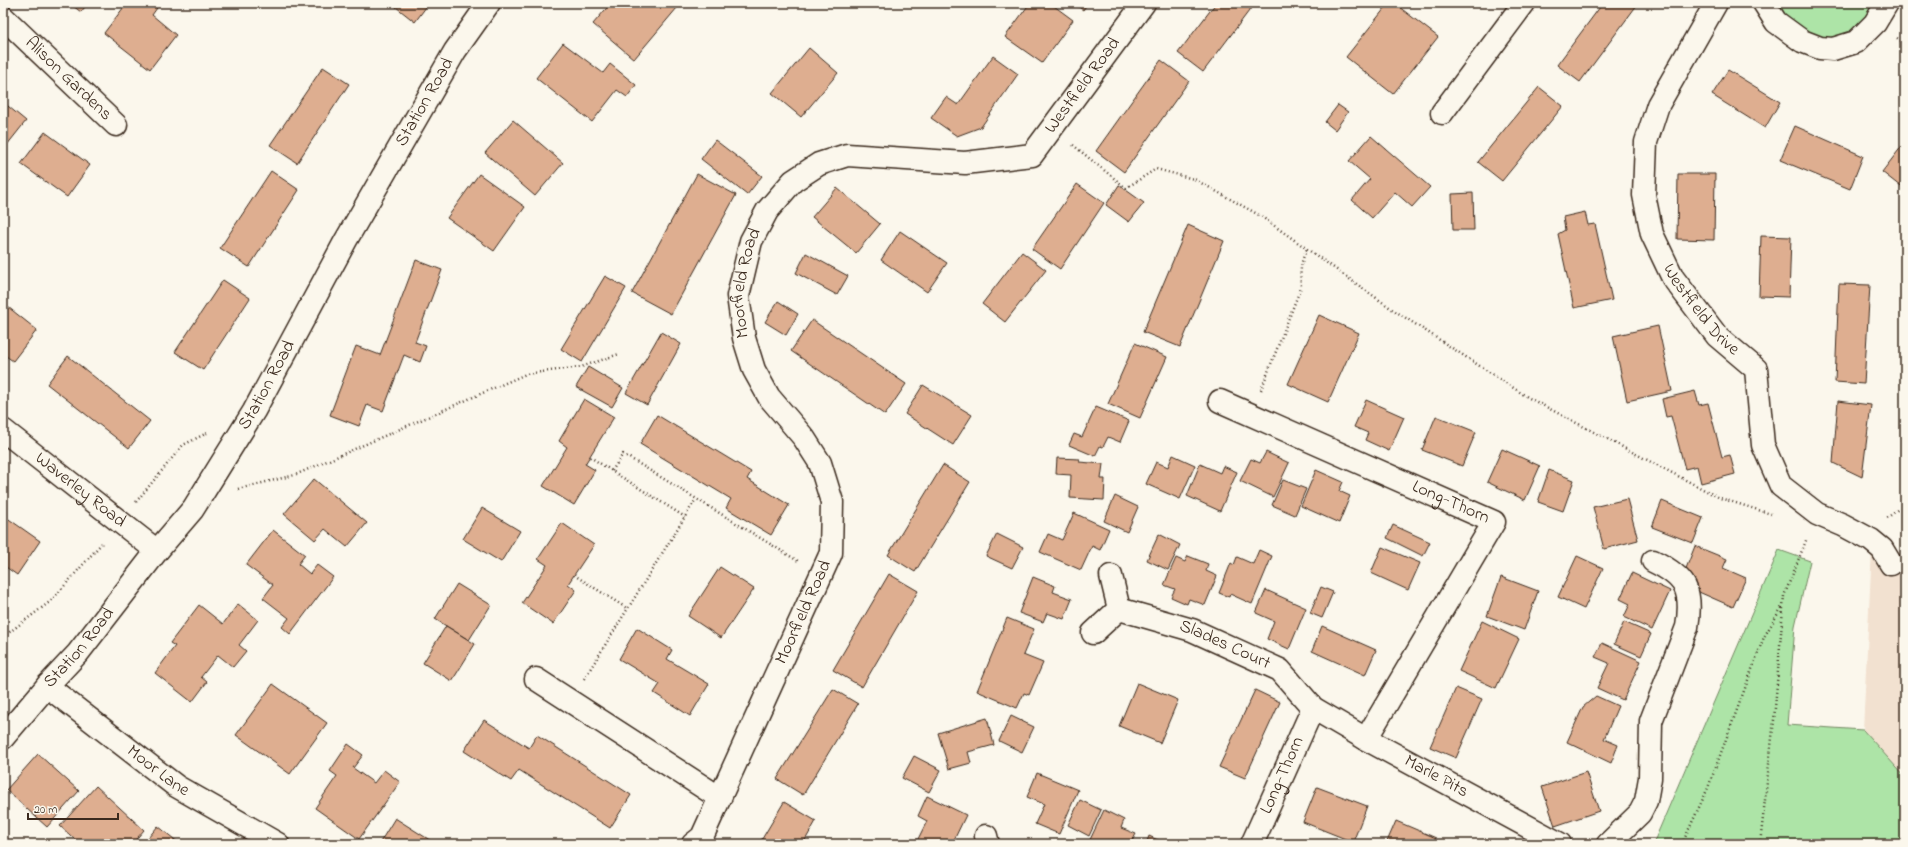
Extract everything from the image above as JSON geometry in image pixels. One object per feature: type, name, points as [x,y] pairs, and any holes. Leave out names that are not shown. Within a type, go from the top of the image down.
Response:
[{"type":"street","name":"Station Road","points":[[3,738],[47,686],[78,653],[157,551],[193,509],[254,412],[346,240],[455,51],[490,3]]},
{"type":"street","name":"Westfield Road","points":[[1016,157],[1032,155],[1144,3]]},
{"type":"street","points":[[1442,113],[1524,3]]},
{"type":"street","name":"Westfield Drive","points":[[1716,3],[1658,105],[1646,142],[1644,195],[1652,234],[1673,278],[1718,336],[1756,369],[1763,445],[1781,486],[1817,514],[1843,525],[1871,540],[1882,549],[1891,564]]},
{"type":"street","points":[[1764,3],[1776,22],[1802,41],[1820,48],[1833,49],[1856,42],[1875,23],[1887,3]]},
{"type":"street","name":"Alison Gardens","points":[[3,17],[116,125]]},
{"type":"street","name":"Moorfield Road","points":[[693,844],[702,837],[831,553],[832,502],[820,463],[804,438],[769,396],[754,370],[744,338],[738,296],[751,241],[767,210],[793,181],[819,164],[847,155],[965,163],[1016,157]]},
{"type":"street","name":"Long-Thorn","points":[[1220,401],[1494,522],[1366,739]]},
{"type":"street","name":"Waverley Road","points":[[3,430],[157,551]]},
{"type":"street","points":[[1608,844],[1640,813],[1646,801],[1650,778],[1650,721],[1687,627],[1689,613],[1687,591],[1680,579],[1672,570],[1653,561]]},
{"type":"street","points":[[1093,633],[1119,609],[1111,576]]},
{"type":"street","name":"Slades Court","points":[[1119,609],[1192,630],[1280,670],[1313,708]]},
{"type":"street","points":[[536,679],[720,798]]},
{"type":"street","name":"Moor Lane","points":[[47,686],[176,786],[278,844]]},
{"type":"street","name":"Long-Thorn","points":[[1252,844],[1313,708]]},
{"type":"street","name":"Marle Pits","points":[[1313,708],[1366,739],[1560,844]]},
{"type":"path","points":[[1052,128],[1126,188],[1156,169],[1194,179],[1259,215],[1392,309],[1529,398],[1720,498],[1777,516],[1790,513],[1799,500]]},
{"type":"path","points":[[1251,415],[1301,287],[1300,271],[1303,257],[1307,249]]},
{"type":"path","points":[[199,498],[295,475],[526,374],[581,367],[618,354]]},
{"type":"path","points":[[612,471],[623,454],[821,575]]},
{"type":"path","points":[[590,457],[685,517]]},
{"type":"path","points":[[570,702],[696,499]]},
{"type":"path","points":[[1760,844],[1774,720],[1784,596],[1817,514]]},
{"type":"path","points":[[574,575],[628,609]]},
{"type":"path","points":[[1682,844],[1708,788],[1764,637],[1784,603]]},
{"type":"shaded area","points":[[1872,549],[1905,554],[1905,777],[1863,730]]},
{"type":"green space","points":[[1764,3],[1887,3],[1833,49]]},
{"type":"green space","points":[[1779,550],[1810,561],[1795,626],[1787,725],[1863,730],[1905,777],[1905,844],[1653,844]]},
{"type":"building","points":[[69,3],[88,3],[81,12]]},
{"type":"building","points":[[127,3],[151,3],[157,8],[152,15],[176,35],[150,69],[104,33]]},
{"type":"building","points":[[391,3],[429,3],[415,22]]},
{"type":"building","points":[[611,3],[671,3],[677,8],[634,59],[593,24]]},
{"type":"building","points":[[1030,3],[1050,3],[1073,20],[1042,63],[1005,37]]},
{"type":"building","points":[[1073,3],[1088,3],[1083,10]]},
{"type":"building","points":[[1216,3],[1255,3],[1203,72],[1178,53]]},
{"type":"building","points":[[1389,3],[1394,3],[1438,37],[1393,94],[1346,57]]},
{"type":"building","points":[[1603,3],[1634,3],[1637,5],[1580,82],[1557,65]]},
{"type":"building","points":[[563,43],[603,73],[610,64],[636,85],[627,97],[617,90],[592,122],[536,78]]},
{"type":"building","points":[[809,48],[838,73],[801,117],[772,93]]},
{"type":"building","points":[[993,56],[1018,74],[981,127],[957,136],[931,118],[946,97],[958,105]]},
{"type":"building","points":[[1161,60],[1189,81],[1124,172],[1096,151]]},
{"type":"building","points":[[323,67],[349,84],[297,163],[270,145]]},
{"type":"building","points":[[1728,70],[1780,102],[1765,128],[1712,95]]},
{"type":"building","points":[[1539,87],[1563,106],[1502,181],[1478,162]]},
{"type":"building","points":[[3,102],[26,121],[3,150]]},
{"type":"building","points":[[1338,105],[1348,112],[1335,130],[1325,122]]},
{"type":"building","points":[[513,120],[563,163],[535,196],[485,153]]},
{"type":"building","points":[[1795,126],[1863,156],[1850,189],[1780,160]]},
{"type":"building","points":[[45,132],[90,165],[67,197],[21,164]]},
{"type":"building","points":[[1371,136],[1430,187],[1412,207],[1395,192],[1372,218],[1352,200],[1370,179],[1349,161]]},
{"type":"building","points":[[715,140],[762,176],[747,195],[701,159]]},
{"type":"building","points":[[1905,142],[1905,190],[1882,172]]},
{"type":"building","points":[[271,171],[299,190],[249,267],[220,248]]},
{"type":"building","points":[[479,174],[525,207],[494,251],[447,218]]},
{"type":"building","points":[[697,174],[736,195],[671,314],[632,293]]},
{"type":"building","points":[[1678,174],[1715,174],[1714,240],[1677,239]]},
{"type":"building","points":[[1077,184],[1104,203],[1060,269],[1032,249]]},
{"type":"building","points":[[1119,185],[1144,203],[1129,222],[1106,205]]},
{"type":"building","points":[[837,188],[880,224],[856,253],[812,217]]},
{"type":"building","points":[[1473,193],[1474,230],[1453,230],[1452,194]]},
{"type":"building","points":[[1585,212],[1588,225],[1595,224],[1612,300],[1574,308],[1558,234],[1565,230],[1563,217]]},
{"type":"building","points":[[1188,225],[1224,241],[1180,347],[1143,332]]},
{"type":"building","points":[[900,231],[947,263],[927,292],[881,260]]},
{"type":"building","points":[[1761,236],[1791,237],[1789,297],[1759,296]]},
{"type":"building","points":[[1022,252],[1046,270],[1005,322],[982,304]]},
{"type":"building","points":[[806,253],[848,276],[837,295],[796,273]]},
{"type":"building","points":[[416,260],[442,270],[415,342],[426,346],[420,362],[404,355],[383,411],[367,405],[359,426],[330,415],[356,346],[380,355]]},
{"type":"building","points":[[605,276],[626,288],[582,362],[561,349]]},
{"type":"building","points":[[223,280],[250,298],[203,370],[175,352]]},
{"type":"building","points":[[1839,284],[1870,285],[1864,384],[1835,382]]},
{"type":"building","points":[[778,301],[798,314],[786,335],[765,322]]},
{"type":"building","points":[[3,303],[37,330],[13,361],[3,354]]},
{"type":"building","points":[[1319,315],[1359,333],[1328,402],[1288,384]]},
{"type":"building","points":[[812,320],[906,384],[885,415],[791,351]]},
{"type":"building","points":[[1658,326],[1672,391],[1627,401],[1613,336]]},
{"type":"building","points":[[661,332],[681,344],[647,405],[626,393]]},
{"type":"building","points":[[1135,343],[1167,357],[1140,418],[1108,404]]},
{"type":"building","points":[[68,356],[150,421],[129,448],[47,384]]},
{"type":"building","points":[[588,367],[623,388],[612,407],[576,387]]},
{"type":"building","points":[[923,385],[972,415],[953,445],[905,414]]},
{"type":"building","points":[[1695,391],[1699,405],[1708,403],[1722,457],[1730,455],[1735,474],[1701,483],[1697,466],[1685,469],[1671,416],[1666,417],[1662,399]]},
{"type":"building","points":[[584,399],[614,417],[585,464],[595,470],[574,505],[543,486],[567,447],[559,441]]},
{"type":"building","points":[[1366,400],[1404,417],[1389,451],[1365,440],[1368,433],[1354,427]]},
{"type":"building","points":[[1838,401],[1871,405],[1862,477],[1833,463]]},
{"type":"building","points":[[1096,407],[1129,421],[1120,442],[1108,437],[1103,447],[1100,446],[1095,456],[1069,445],[1074,434],[1082,437]]},
{"type":"building","points":[[657,415],[751,472],[747,479],[789,505],[771,535],[726,508],[731,499],[640,444]]},
{"type":"building","points":[[1436,416],[1476,432],[1462,466],[1422,450]]},
{"type":"building","points":[[1502,449],[1540,466],[1525,500],[1487,482]]},
{"type":"building","points":[[1266,452],[1289,463],[1273,497],[1240,481],[1251,459],[1260,463]]},
{"type":"building","points":[[1173,455],[1195,465],[1180,499],[1146,484],[1156,462],[1168,467]]},
{"type":"building","points":[[1057,458],[1080,459],[1079,462],[1103,464],[1101,479],[1105,479],[1104,500],[1070,498],[1071,475],[1056,474]]},
{"type":"building","points":[[1200,464],[1220,473],[1223,466],[1237,472],[1220,511],[1187,496]]},
{"type":"building","points":[[943,465],[970,482],[915,572],[888,555]]},
{"type":"building","points":[[1316,470],[1343,482],[1339,491],[1350,496],[1339,523],[1301,506]]},
{"type":"building","points":[[1549,470],[1574,480],[1563,511],[1538,502]]},
{"type":"building","points":[[314,479],[367,523],[347,547],[325,529],[315,540],[284,514]]},
{"type":"building","points":[[1283,480],[1306,489],[1295,515],[1272,505]]},
{"type":"building","points":[[1115,496],[1138,507],[1127,532],[1104,521]]},
{"type":"building","points":[[1627,499],[1638,540],[1604,549],[1593,507]]},
{"type":"building","points":[[1662,501],[1703,518],[1693,543],[1652,527]]},
{"type":"building","points":[[482,508],[520,531],[501,562],[463,539]]},
{"type":"building","points":[[1074,513],[1109,529],[1100,550],[1092,546],[1081,570],[1040,552],[1048,534],[1062,540]]},
{"type":"building","points":[[3,515],[40,541],[17,575],[3,565]]},
{"type":"building","points":[[562,523],[594,545],[568,584],[576,590],[553,624],[522,603],[547,565],[538,559]]},
{"type":"building","points":[[1393,525],[1430,542],[1423,556],[1387,538]]},
{"type":"building","points":[[273,530],[305,555],[298,564],[310,574],[317,565],[333,577],[290,634],[282,627],[289,618],[263,598],[273,585],[246,565]]},
{"type":"building","points":[[997,534],[1023,547],[1012,568],[986,556]]},
{"type":"building","points":[[1159,534],[1180,545],[1168,570],[1147,560]]},
{"type":"building","points":[[1695,546],[1727,559],[1723,568],[1746,578],[1733,607],[1692,589],[1696,581],[1683,576]]},
{"type":"building","points":[[1382,547],[1420,563],[1408,590],[1371,573]]},
{"type":"building","points":[[1259,550],[1272,556],[1252,604],[1230,594],[1229,597],[1219,593],[1231,563],[1234,565],[1237,557],[1253,564]]},
{"type":"building","points":[[1188,556],[1208,564],[1206,571],[1217,576],[1205,605],[1189,599],[1187,604],[1171,597],[1175,589],[1164,585],[1176,558],[1185,562]]},
{"type":"building","points":[[1577,556],[1603,568],[1584,609],[1558,597]]},
{"type":"building","points":[[720,567],[754,589],[721,638],[688,616]]},
{"type":"building","points":[[1632,573],[1670,591],[1652,630],[1624,617],[1630,604],[1620,599]]},
{"type":"building","points":[[889,574],[918,591],[862,687],[833,670]]},
{"type":"building","points":[[1033,577],[1055,586],[1053,592],[1072,599],[1064,619],[1047,613],[1043,622],[1019,613]]},
{"type":"building","points":[[1501,577],[1538,591],[1524,630],[1487,616]]},
{"type":"building","points":[[457,584],[491,605],[469,640],[435,619]]},
{"type":"building","points":[[1321,587],[1333,592],[1322,618],[1310,613]]},
{"type":"building","points":[[1266,590],[1306,608],[1289,649],[1267,639],[1274,621],[1256,613]]},
{"type":"building","points":[[238,604],[258,620],[239,645],[246,651],[233,667],[218,655],[201,677],[207,682],[192,702],[155,673],[175,646],[170,643],[199,605],[223,624]]},
{"type":"building","points":[[1007,618],[1034,629],[1023,655],[1043,663],[1029,695],[1024,693],[1017,708],[977,691]]},
{"type":"building","points":[[1482,621],[1519,639],[1496,688],[1459,671]]},
{"type":"building","points":[[1624,622],[1651,634],[1641,656],[1614,644]]},
{"type":"building","points":[[446,626],[475,644],[452,681],[423,663]]},
{"type":"building","points":[[1322,626],[1376,650],[1365,675],[1312,651]]},
{"type":"building","points":[[637,628],[672,650],[667,659],[709,684],[690,716],[654,693],[660,684],[619,659]]},
{"type":"building","points":[[1602,643],[1641,661],[1623,700],[1597,688],[1609,663],[1595,657]]},
{"type":"building","points":[[1137,683],[1178,700],[1160,743],[1119,726]]},
{"type":"building","points":[[273,684],[327,723],[290,774],[236,735]]},
{"type":"building","points":[[1456,688],[1482,699],[1456,758],[1430,747]]},
{"type":"building","points":[[833,689],[858,704],[803,795],[777,779]]},
{"type":"building","points":[[1255,690],[1280,702],[1245,778],[1219,767]]},
{"type":"building","points":[[1596,696],[1618,706],[1604,739],[1618,745],[1611,763],[1567,742],[1583,707]]},
{"type":"building","points":[[1011,716],[1034,727],[1022,752],[999,741]]},
{"type":"building","points":[[987,718],[994,745],[968,752],[971,763],[949,769],[938,733]]},
{"type":"building","points":[[484,720],[529,748],[537,735],[631,795],[610,828],[519,770],[511,781],[464,751]]},
{"type":"building","points":[[348,744],[363,755],[353,768],[374,783],[384,770],[400,782],[359,839],[315,808],[337,776],[330,771]]},
{"type":"building","points":[[38,754],[79,791],[47,827],[6,790]]},
{"type":"building","points":[[914,756],[941,770],[929,792],[902,778]]},
{"type":"building","points":[[1586,772],[1599,811],[1555,826],[1542,787]]},
{"type":"building","points":[[1037,773],[1078,790],[1059,834],[1035,824],[1044,804],[1027,797]]},
{"type":"building","points":[[96,786],[144,830],[132,844],[80,844],[60,826]]},
{"type":"building","points":[[1317,787],[1367,806],[1353,842],[1303,822]]},
{"type":"building","points":[[927,796],[966,815],[952,844],[922,844],[917,841],[927,821],[918,816]]},
{"type":"building","points":[[1080,800],[1101,810],[1089,836],[1068,825]]},
{"type":"building","points":[[784,802],[816,821],[803,844],[759,844]]},
{"type":"building","points":[[1104,810],[1124,820],[1121,828],[1136,834],[1132,841],[1138,844],[1088,844]]},
{"type":"building","points":[[395,818],[436,844],[379,844]]},
{"type":"building","points":[[1396,821],[1436,838],[1433,844],[1386,844]]},
{"type":"building","points":[[158,826],[180,844],[143,844]]},
{"type":"building","points":[[1149,836],[1167,844],[1146,844]]}]
